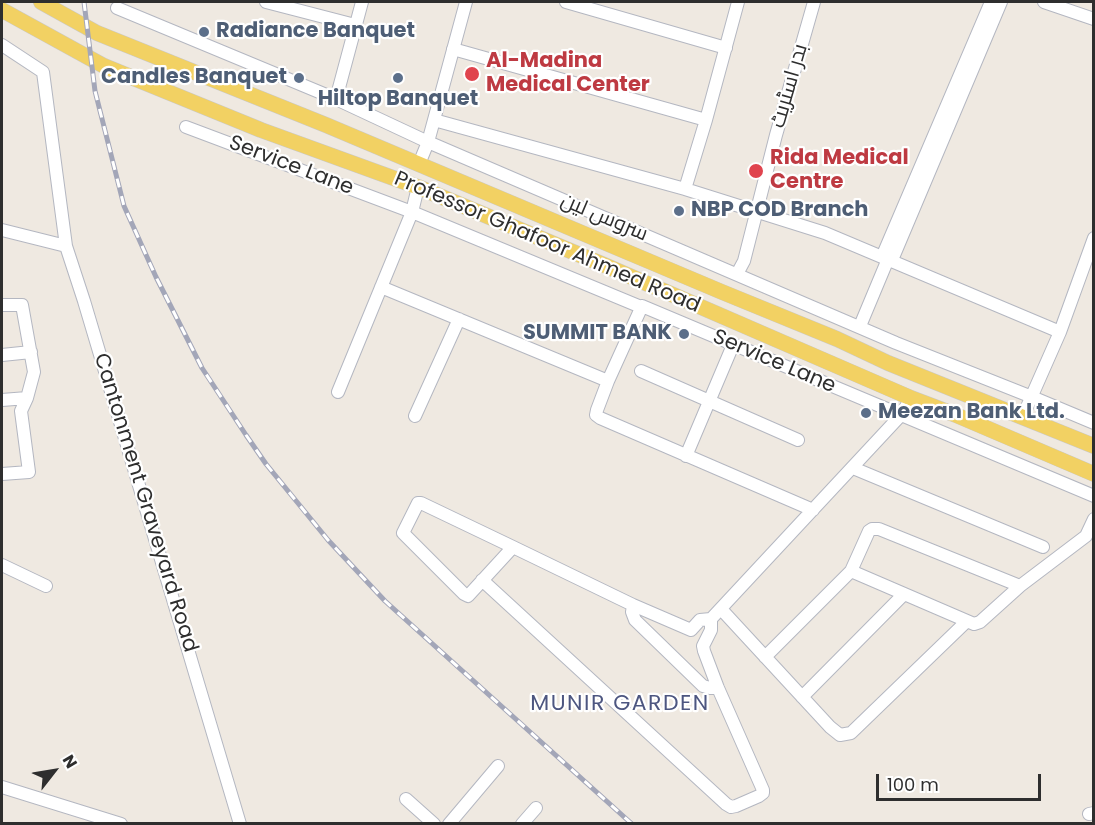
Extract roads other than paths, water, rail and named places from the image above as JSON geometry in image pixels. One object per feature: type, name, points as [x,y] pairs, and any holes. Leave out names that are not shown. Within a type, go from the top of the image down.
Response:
[{"type":"main road","points":[[41,2],[97,33],[326,125],[837,339],[888,363],[1094,446]]},
{"type":"main road","name":"Professor Ghafoor Ahmed Road","points":[[2,10],[104,66],[261,130],[418,188],[1094,474]]},
{"type":"main road","points":[[712,312],[722,292]]},
{"type":"street","points":[[266,2],[355,25]]},
{"type":"street","points":[[336,99],[362,2]]},
{"type":"street","points":[[419,164],[428,142],[466,2]]},
{"type":"street","points":[[566,2],[726,48]]},
{"type":"street","points":[[685,189],[738,2]]},
{"type":"street","name":"بدر اسٹریٹ","points":[[737,274],[744,261],[776,135],[814,2]]},
{"type":"street","points":[[860,326],[991,2]]},
{"type":"street","points":[[887,258],[1001,2]]},
{"type":"street","points":[[1044,2],[1094,20]]},
{"type":"street","name":"سروس لین","points":[[117,8],[336,99],[428,142],[896,343],[1094,423]]},
{"type":"street","name":"Cantonment Graveyard Road","points":[[2,47],[43,72],[66,246],[240,824]]},
{"type":"street","points":[[453,49],[706,120]]},
{"type":"street","points":[[434,120],[685,189],[825,233],[1060,332]]},
{"type":"street","name":"Service Lane","points":[[186,127],[412,212],[1094,496]]},
{"type":"street","points":[[338,392],[412,212],[418,188]]},
{"type":"street","points":[[2,230],[66,246]]},
{"type":"street","points":[[1023,416],[1060,332],[1094,238]]},
{"type":"street","points":[[381,286],[608,381]]},
{"type":"street","points":[[2,305],[22,305],[34,372],[21,411],[29,472],[2,474]]},
{"type":"street","points":[[642,306],[608,381],[597,415],[813,510]]},
{"type":"street","points":[[415,416],[459,319]]},
{"type":"street","points":[[686,456],[733,345]]},
{"type":"street","points":[[2,355],[31,352]]},
{"type":"street","points":[[641,371],[798,440]]},
{"type":"street","points":[[2,400],[27,398]]},
{"type":"street","points":[[513,547],[468,596],[404,535],[404,530],[417,503],[421,503],[513,547],[633,605],[691,630],[700,620],[711,619],[721,609],[901,415],[910,398]]},
{"type":"street","points":[[853,468],[1043,547]]},
{"type":"street","points":[[850,571],[974,624],[980,622],[1020,586],[1086,536],[1094,519]]},
{"type":"street","points":[[765,657],[850,571],[872,529],[879,529],[1020,586]]},
{"type":"street","points":[[2,565],[46,586]]},
{"type":"street","points":[[482,580],[731,807],[759,796],[763,790],[704,651],[711,630],[711,619]]},
{"type":"street","points":[[802,697],[904,594]]},
{"type":"street","points":[[633,605],[632,612],[635,620],[703,686],[718,688]]},
{"type":"street","points":[[721,609],[830,728],[840,735],[851,733],[967,621]]},
{"type":"street","points":[[449,824],[498,765]]},
{"type":"street","points":[[2,787],[121,824]]},
{"type":"street","points":[[406,799],[434,824]]},
{"type":"street","points":[[522,824],[536,808]]},
{"type":"railway","points":[[84,2],[95,91],[124,206],[156,277],[202,368],[246,435],[266,464],[328,540],[385,601],[632,824]]},
{"type":"place","name":"Radiance Banquet","points":[[204,32]]},
{"type":"place","name":"Al-Madina Medical Center","points":[[472,74]]},
{"type":"place","name":"Candles Banquet","points":[[299,78]]},
{"type":"place","name":"Hiltop Banquet","points":[[398,78]]},
{"type":"place","name":"Rida Medical Centre","points":[[756,171]]},
{"type":"place","name":"NBP COD Branch","points":[[679,211]]},
{"type":"place","name":"SUMMIT BANK","points":[[684,334]]},
{"type":"place","name":"Meezan Bank Ltd.","points":[[866,413]]},
{"type":"district","name":"MUNIR GARDEN","points":[[620,704]]}]
